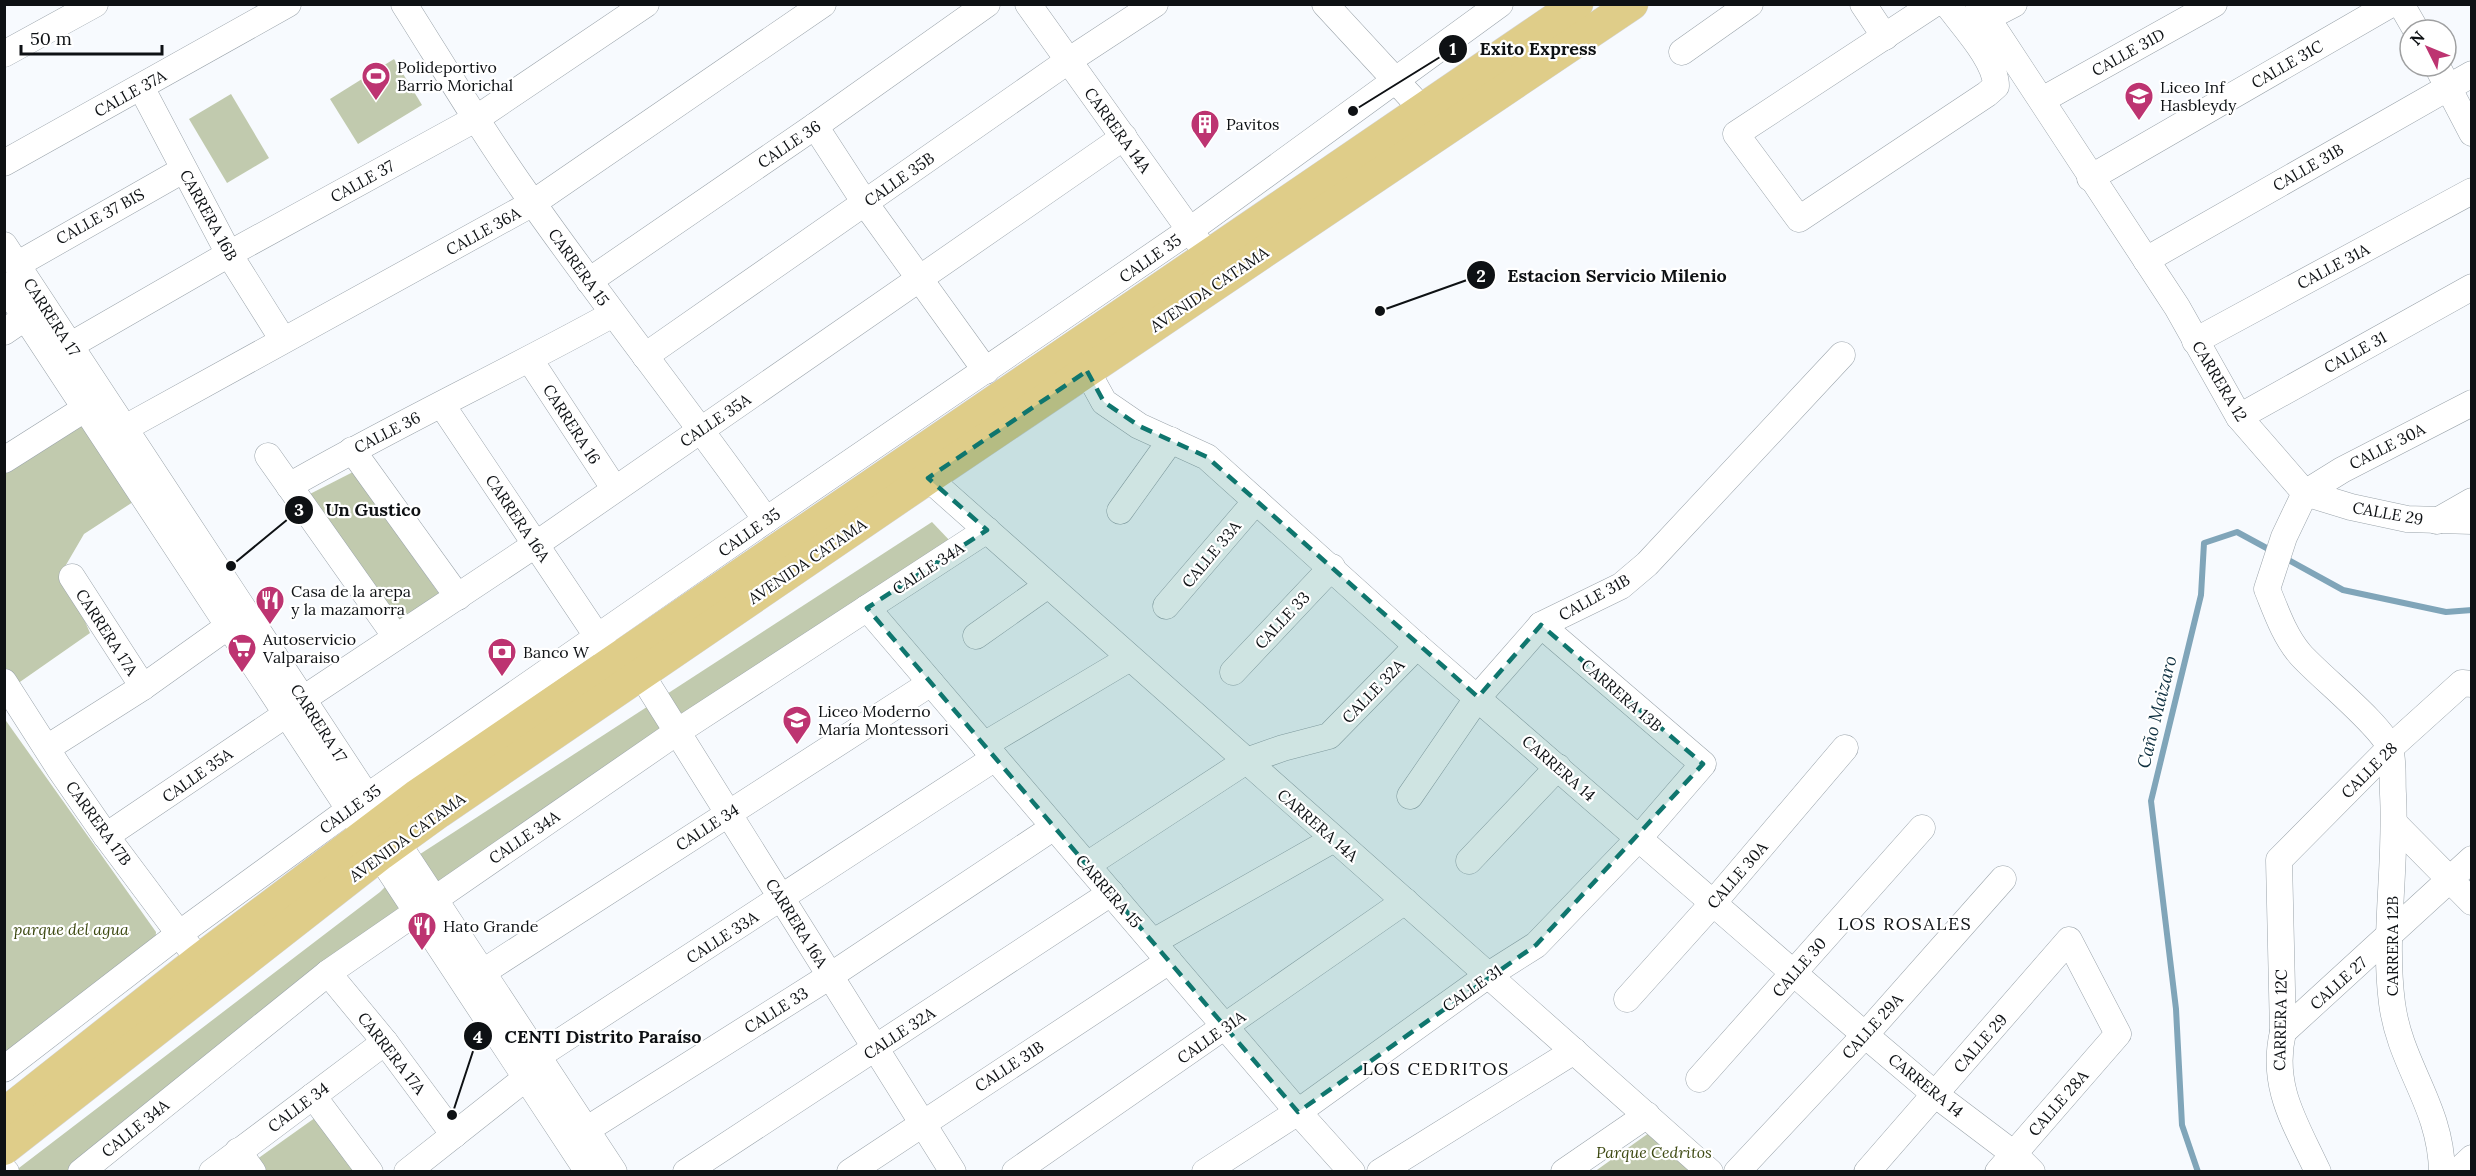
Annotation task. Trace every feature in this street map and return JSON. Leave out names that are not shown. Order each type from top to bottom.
[{"type":"main road","name":"AVENIDA CATAMA","points":[[4,1114],[199,960],[375,826],[617,658],[1577,4]]},
{"type":"main road","name":"AVENIDA CATAMA","points":[[617,658],[928,478],[1632,4]]},
{"type":"main road","name":"AVENIDA CATAMA","points":[[4,1149],[375,826]]},
{"type":"street","points":[[4,54],[95,4]]},
{"type":"street","name":"CALLE 37A","points":[[4,163],[288,4]]},
{"type":"street","name":"CARRERA 15","points":[[404,4],[533,203],[613,314],[702,429],[766,520]]},
{"type":"street","name":"CALLE 37","points":[[70,345],[229,254],[477,118],[646,4]]},
{"type":"street","name":"CALLE 36A","points":[[125,428],[533,203],[822,4]]},
{"type":"street","name":"CALLE 36","points":[[589,281],[815,126],[987,4]]},
{"type":"street","name":"CARRERA 14A","points":[[1028,4],[1209,255]]},
{"type":"street","name":"CALLE 35B","points":[[645,356],[1068,61],[1155,4]]},
{"type":"street","points":[[1325,4],[1422,109]]},
{"type":"street","name":"CALLE 35","points":[[4,1069],[179,934],[375,826],[617,658],[766,520],[1190,230],[1500,4]]},
{"type":"street","points":[[1682,52],[1750,4]]},
{"type":"street","points":[[1863,4],[1885,37]]},
{"type":"street","points":[[1934,4],[1736,134],[1799,219],[1996,86],[1996,76],[1986,57],[1947,4]]},
{"type":"street","points":[[1983,11],[2014,4]]},
{"type":"street","name":"CALLE 31D","points":[[2042,100],[2214,4]]},
{"type":"street","name":"CALLE 31C","points":[[2090,178],[2391,4]]},
{"type":"street","points":[[2401,4],[2409,18]]},
{"type":"street","name":"CARRERA 12","points":[[1983,11],[2090,178],[2146,260],[2239,417],[2300,504]]},
{"type":"street","name":"CALLE 31B","points":[[2146,260],[2440,78]]},
{"type":"street","points":[[2444,78],[2472,133]]},
{"type":"street","name":"CARRERA 16B","points":[[141,87],[229,254],[283,340]]},
{"type":"street","points":[[815,126],[865,203],[986,371]]},
{"type":"street","name":"CALLE 35A","points":[[106,836],[920,281],[1124,137]]},
{"type":"street","name":"CALLE 37 BIS","points":[[9,265],[183,170]]},
{"type":"street","name":"CALLE 31A","points":[[2195,341],[2472,191]]},
{"type":"street","name":"CARRERA 17","points":[[9,265],[26,317],[230,626],[295,706]]},
{"type":"street","name":"CARRERA 17","points":[[9,265],[70,345],[125,428],[295,706],[532,1067],[584,1156],[614,1172]]},
{"type":"street","name":"CALLE 31","points":[[2239,417],[2472,287]]},
{"type":"street","name":"CALLE 36","points":[[289,486],[352,450],[530,360],[613,314]]},
{"type":"street","points":[[4,332],[26,317]]},
{"type":"street","name":"CALLE 31B","points":[[1410,796],[1478,697],[1541,625],[1621,586],[1647,564],[1842,355]]},
{"type":"street","name":"CARRERA 16","points":[[530,360],[615,488]]},
{"type":"street","name":"CARRERA 14","points":[[1087,371],[1104,402],[1139,426],[1206,456],[1332,567],[1417,646],[1936,1095],[2014,1166]]},
{"type":"street","name":"CALLE 30A","points":[[2300,504],[2342,470],[2472,403]]},
{"type":"street","name":"CARRERA 16A","points":[[442,405],[535,545],[617,658],[677,732],[953,1172]]},
{"type":"street","points":[[4,460],[86,408]]},
{"type":"street","points":[[1120,511],[1172,440]]},
{"type":"street","points":[[352,450],[458,597]]},
{"type":"street","points":[[268,456],[396,637]]},
{"type":"street","name":"CARRERA 14A","points":[[928,478],[1710,1172]]},
{"type":"street","name":"CALLE 33A","points":[[1166,606],[1256,501]]},
{"type":"street","points":[[2437,521],[2472,501]]},
{"type":"street","points":[[2300,504],[2274,564],[2267,589],[2293,645],[2373,725],[2390,748]]},
{"type":"street","name":"CALLE 29","points":[[2300,504],[2437,521],[2472,521]]},
{"type":"street","name":"CALLE 34A","points":[[81,1172],[328,973],[677,732],[987,530]]},
{"type":"street","name":"CALLE 33","points":[[1233,672],[1332,567]]},
{"type":"street","name":"CARRERA 17A","points":[[72,578],[143,687]]},
{"type":"street","points":[[976,636],[1048,585]]},
{"type":"street","name":"CARRERA 15","points":[[867,608],[1298,1112],[1352,1172]]},
{"type":"street","name":"CARRERA 13B","points":[[1541,625],[1703,764]]},
{"type":"street","points":[[47,748],[143,687],[230,626]]},
{"type":"street","name":"CALLE 32A","points":[[1246,761],[1283,747],[1329,736],[1417,646]]},
{"type":"street","name":"CALLE 33A","points":[[407,1172],[454,1135],[532,1067],[1130,658]]},
{"type":"street","name":"CARRERA 17B","points":[[4,682],[106,836],[199,960]]},
{"type":"street","name":"CALLE 34","points":[[483,972],[931,683]]},
{"type":"street","name":"CALLE 28","points":[[2280,860],[2390,748],[2467,683]]},
{"type":"street","name":"CALLE 30A","points":[[1627,999],[1714,902],[1845,748]]},
{"type":"street","name":"CARRERA 12B","points":[[2390,748],[2394,824],[2390,982],[2396,1024],[2410,1065],[2435,1120],[2442,1172]]},
{"type":"street","points":[[1087,866],[1246,761]]},
{"type":"street","name":"CALLE 31","points":[[1205,1172],[1298,1112],[1487,976],[1536,945],[1639,837],[1703,764]]},
{"type":"street","points":[[1469,861],[1558,767]]},
{"type":"street","points":[[2394,824],[2472,902]]},
{"type":"street","name":"CALLE 33","points":[[584,1156],[830,976],[1054,827]]},
{"type":"street","name":"CALLE 30","points":[[1699,1080],[1922,828]]},
{"type":"street","points":[[1152,942],[1334,839]]},
{"type":"street","name":"CALLE 27","points":[[2283,1032],[2472,859]]},
{"type":"street","name":"CARRERA 12C","points":[[2280,860],[2283,1032],[2278,1062],[2282,1091],[2319,1172]]},
{"type":"street","name":"CALLE 29A","points":[[1737,1172],[1865,1035],[2003,879]]},
{"type":"street","name":"CALLE 32A","points":[[686,1172],[1111,893]]},
{"type":"street","name":"CALLE 31A","points":[[1015,1172],[1405,901]]},
{"type":"street","name":"CARRERA 17","points":[[426,904],[483,972],[532,1067]]},
{"type":"street","name":"CALLE 29","points":[[1866,1172],[1936,1095],[2069,940],[2118,1034]]},
{"type":"street","name":"CALLE 31B","points":[[850,1172],[1169,961]]},
{"type":"street","name":"CARRERA 17A","points":[[328,973],[385,1042],[454,1135]]},
{"type":"street","name":"CALLE 28A","points":[[2014,1166],[2118,1034]]},
{"type":"street","name":"CALLE 34","points":[[212,1172],[246,1161],[313,1096],[385,1042]]},
{"type":"street","points":[[1380,1172],[1574,1051]]},
{"type":"street","points":[[313,1096],[370,1172]]},
{"type":"street","points":[[1564,1172],[1647,1115]]},
{"type":"street","points":[[2457,1172],[2472,1158]]},
{"type":"highlighted area","points":[[1087,371],[1104,402],[1139,426],[1207,457],[1478,697],[1541,625],[1703,764],[1536,945],[1298,1112],[867,608],[987,530],[928,478]]},
{"type":"green space","name":"Polideportivo Barrio Morichal","points":[[394,59],[422,105],[358,144],[330,99]]},
{"type":"green space","points":[[231,94],[269,158],[227,183],[189,119]]},
{"type":"green space","points":[[85,415],[136,500],[84,534],[63,570],[90,633],[17,684],[5,667],[4,467]]},
{"type":"green space","points":[[353,472],[440,595],[396,622],[304,497]]},
{"type":"green space","points":[[932,522],[952,543],[434,886],[414,858]]},
{"type":"green space","name":"parque del agua","points":[[4,718],[156,932],[155,949],[4,1067]]},
{"type":"green space","points":[[388,884],[400,907],[69,1171],[15,1171],[380,892]]},
{"type":"green space","points":[[319,1115],[361,1171],[261,1171],[253,1162]]},
{"type":"green space","name":"Parque Cedritos","points":[[1656,1128],[1706,1172],[1594,1172]]},
{"type":"waterway","name":"Caño Maizaro","points":[[2198,1172],[2182,1125],[2176,1009],[2151,801],[2201,595],[2204,543],[2237,532],[2272,551]]},
{"type":"waterway","name":"Caño Maizaro","points":[[2283,557],[2343,590],[2446,612],[2472,610]]},
{"type":"place","name":"Polideportivo Barrio Morichal","points":[[376,102]]},
{"type":"place","name":"Exito Express","points":[[1353,111]]},
{"type":"place","name":"Liceo Inf Hasbleydy","points":[[2139,122]]},
{"type":"place","name":"Pavitos","points":[[1205,150]]},
{"type":"place","name":"Estacion Servicio Milenio","points":[[1380,311]]},
{"type":"place","name":"Un Gustico","points":[[231,566]]},
{"type":"place","name":"Casa de la arepa y la mazamorra","points":[[270,626]]},
{"type":"place","name":"Autoservicio Valparaiso","points":[[242,674]]},
{"type":"place","name":"Banco W","points":[[502,678]]},
{"type":"place","name":"Liceo Moderno María Montessori","points":[[797,746]]},
{"type":"place","name":"Hato Grande","points":[[422,952]]},
{"type":"place","name":"CENTI Distrito Paraíso","points":[[452,1115]]},
{"type":"district","name":"LOS ROSALES","points":[[1905,924]]},
{"type":"district","name":"LOS CEDRITOS","points":[[1436,1069]]}]
